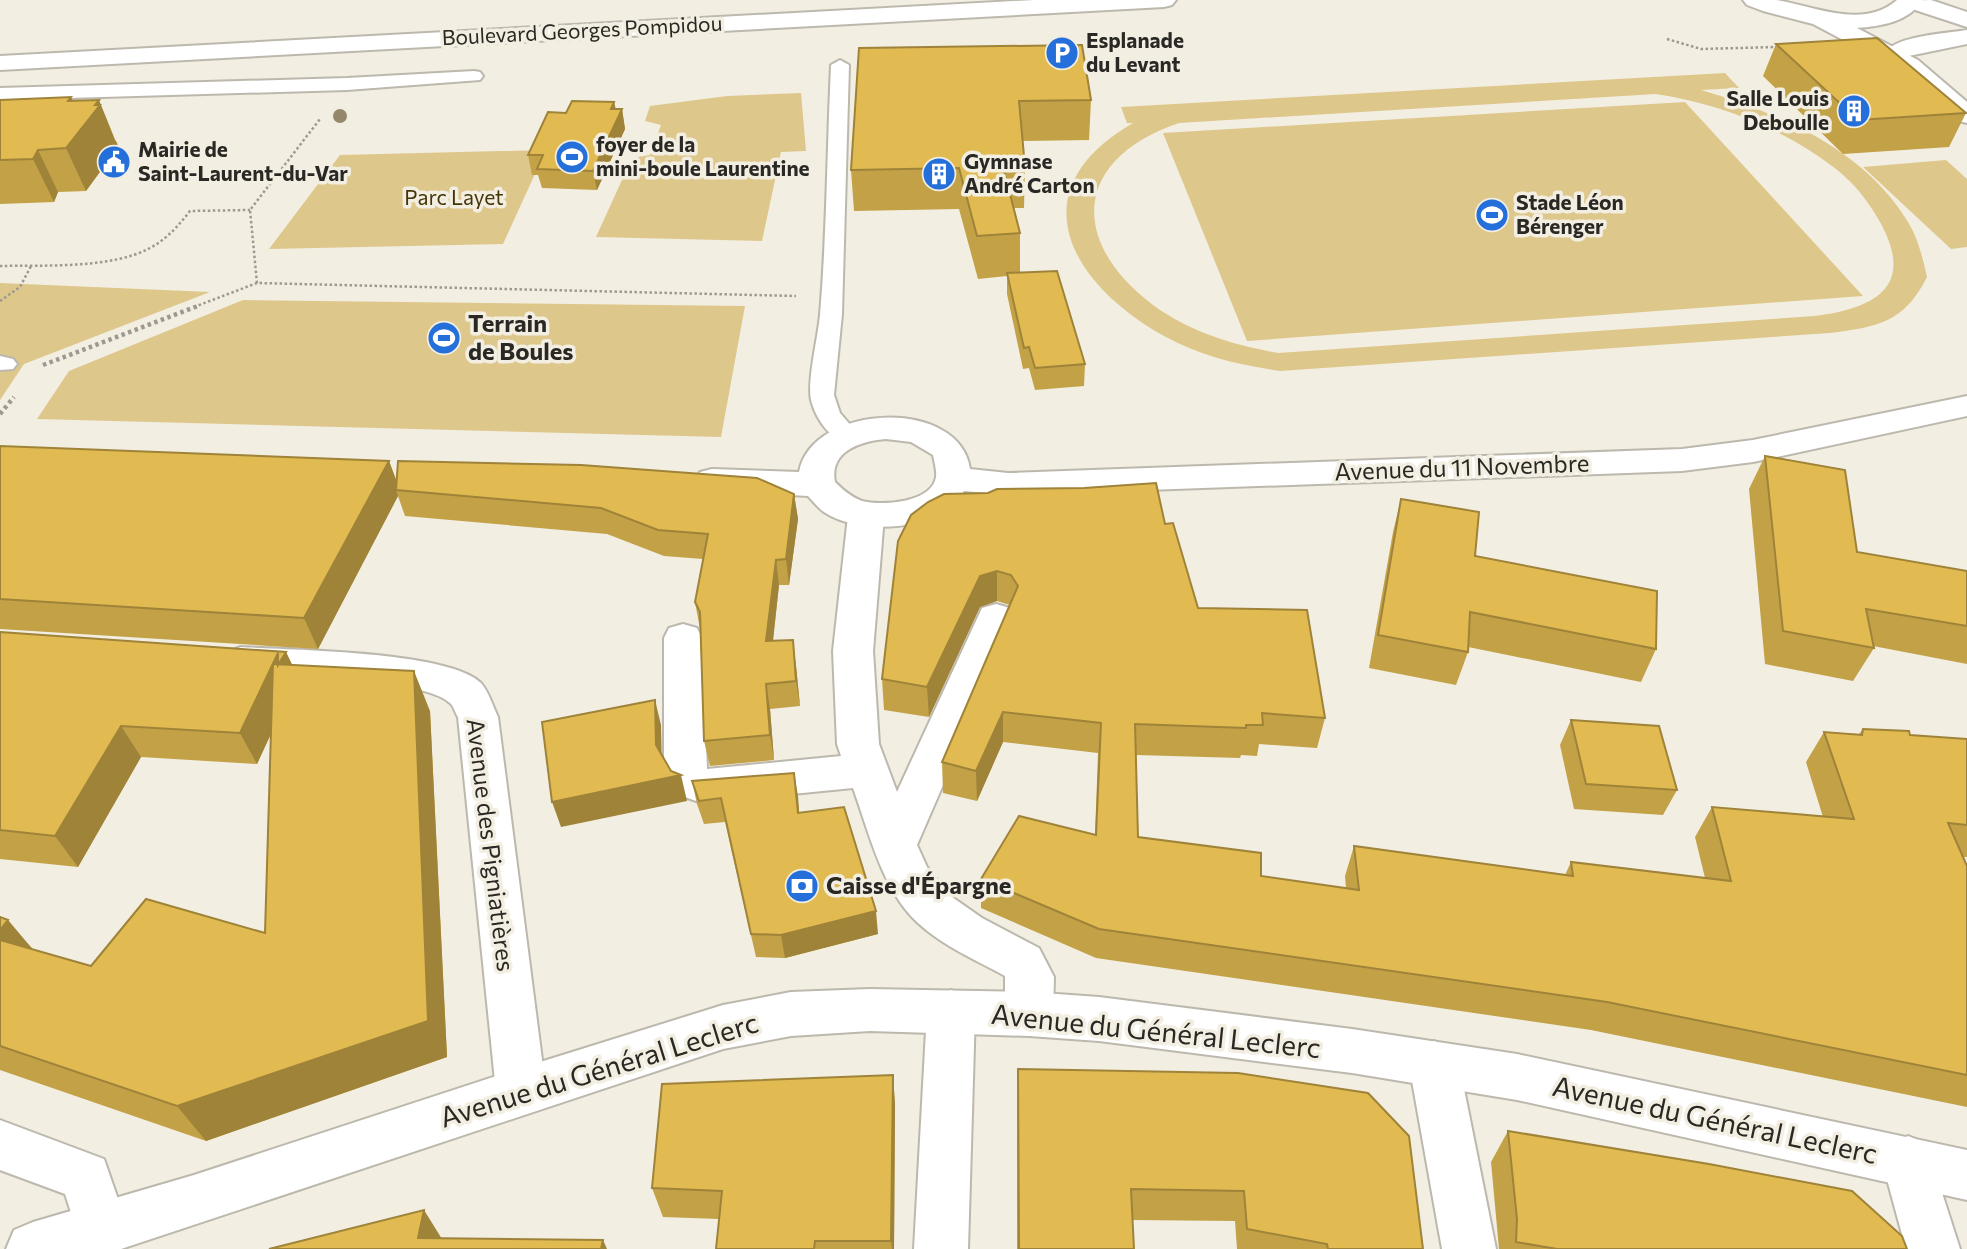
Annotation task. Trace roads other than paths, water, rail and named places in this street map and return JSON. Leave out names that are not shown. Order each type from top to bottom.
[{"type":"street","name":"Boulevard Georges Pompidou","points":[[0,62],[1164,0]]},
{"type":"street","points":[[1755,0],[1796,14],[1845,20],[1886,16],[1902,10],[1911,1],[1967,20]]},
{"type":"street","points":[[1886,16],[1904,58]]},
{"type":"street","points":[[1820,18],[1904,58],[1967,115]]},
{"type":"street","points":[[1904,58],[1922,44],[1967,37]]},
{"type":"street","name":"Avenue du 11 Novembre","points":[[953,480],[1009,484],[1682,460],[1753,451],[1967,406]]},
{"type":"street","points":[[886,428],[923,434],[939,442],[949,453],[954,466],[953,480],[938,499],[912,513],[889,517],[866,516],[836,505],[818,486],[816,474],[819,462],[827,451],[848,436],[886,428]]},
{"type":"street","points":[[684,479],[791,482],[818,486]]},
{"type":"street","points":[[866,516],[853,651],[858,744],[910,879],[933,909],[966,932],[1022,962],[1030,977],[1029,1014]]},
{"type":"street","points":[[895,845],[996,618]]},
{"type":"street","points":[[682,638],[685,769],[694,783],[702,786],[867,769]]},
{"type":"street","name":"Avenue des Pigniatières","points":[[204,659],[394,672],[439,679],[466,693],[478,718],[521,1091]]},
{"type":"street","name":"Avenue du Général Leclerc","points":[[33,1249],[102,1231],[521,1091],[723,1027],[791,1014],[870,1010],[1029,1014],[1099,1019],[1434,1064],[1517,1077],[1967,1175]]},
{"type":"street","points":[[941,1249],[951,1012]]},
{"type":"street","points":[[1434,1064],[1469,1249]]},
{"type":"street","points":[[0,1145],[86,1177],[102,1231]]},
{"type":"street","points":[[1908,1161],[1933,1249]]},
{"type":"lane","points":[[840,65],[832,306],[822,396],[824,408],[831,419],[848,436]]},
{"type":"lane","points":[[0,94],[347,84],[474,76]]},
{"type":"place","name":"Esplanade du Levant","points":[[1062,53]]},
{"type":"place","name":"Salle Louis Deboulle","points":[[1854,111]]},
{"type":"place","name":"foyer de la mini-boule Laurentine","points":[[572,157]]},
{"type":"place","name":"Mairie de Saint-Laurent-du-Var","points":[[114,162]]},
{"type":"place","name":"Gymnase André Carton","points":[[939,174]]},
{"type":"place","name":"Stade Léon Bérenger","points":[[1492,215]]},
{"type":"place","name":"Terrain de Boules","points":[[444,338]]},
{"type":"place","name":"Caisse d'Épargne","points":[[802,886]]},
{"type":"park label","name":"Parc Layet","points":[[454,198]]}]
